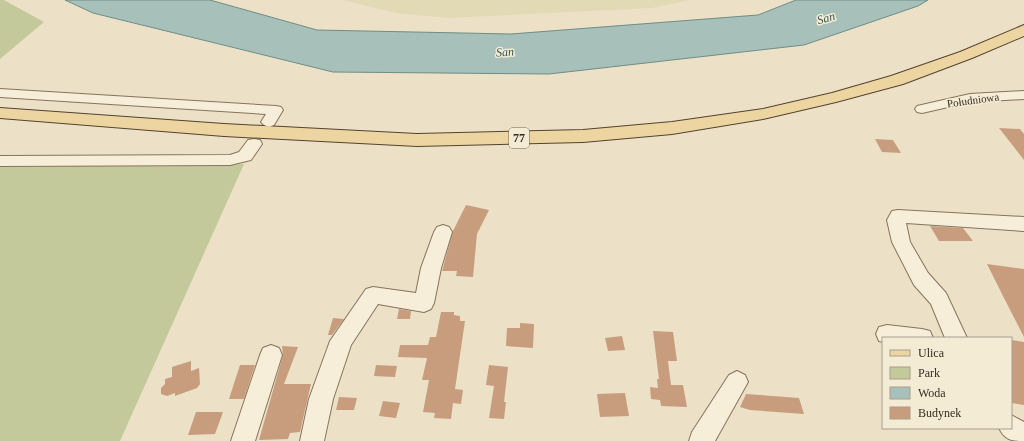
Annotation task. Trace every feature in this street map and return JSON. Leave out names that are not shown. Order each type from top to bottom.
[{"type":"main road","name":"77","points":[[0,113],[224,130],[417,140],[583,136],[695,124],[764,114],[836,98],[897,80],[966,55],[1024,30]]},
{"type":"street","points":[[0,94],[276,110],[269,122]]},
{"type":"street","name":"Południowa","points":[[922,109],[970,98],[1024,95]]},
{"type":"street","points":[[0,162],[230,160],[245,156],[254,144]]},
{"type":"street","points":[[956,337],[939,299],[920,279],[901,242],[896,220],[898,216],[1024,224]]},
{"type":"street","points":[[312,441],[321,399],[341,341],[373,295],[424,303],[432,268],[443,232]]},
{"type":"street","points":[[887,334],[913,337]]},
{"type":"street","points":[[243,441],[271,355]]},
{"type":"street","points":[[701,441],[737,382]]},
{"type":"street","points":[[1012,428],[1024,436]]},
{"type":"shaded area","points":[[343,0],[690,0],[652,8],[448,18],[396,13]]},
{"type":"green space","points":[[0,0],[4,0],[44,22],[0,59]]},
{"type":"green space","points":[[244,164],[120,441],[0,441],[0,167]]},
{"type":"water","name":"San","points":[[65,0],[210,0],[317,30],[511,34],[758,15],[796,0],[928,0],[918,6],[804,45],[549,74],[333,72],[93,13]]},
{"type":"building","points":[[999,128],[1020,129],[1024,134],[1024,160]]},
{"type":"building","points":[[875,139],[893,140],[901,153],[882,152]]},
{"type":"building","points":[[466,205],[489,210],[477,234],[473,277],[456,276],[457,271],[442,271],[453,231]]},
{"type":"building","points":[[930,226],[963,228],[973,241],[939,241]]},
{"type":"building","points":[[987,264],[1024,269],[1024,337],[1006,302]]},
{"type":"building","points":[[399,309],[411,311],[410,319],[397,319]]},
{"type":"building","points":[[441,312],[454,312],[454,315],[460,316],[460,321],[465,321],[455,389],[463,390],[461,404],[453,403],[451,419],[434,418],[435,413],[423,412],[429,380],[422,380],[427,358],[398,357],[400,345],[428,345],[430,337],[436,337]]},
{"type":"building","points":[[333,318],[344,319],[332,335],[328,335]]},
{"type":"building","points":[[520,323],[534,324],[533,348],[506,346],[507,328],[520,328]]},
{"type":"building","points":[[653,331],[673,332],[677,361],[668,361],[671,385],[683,385],[687,407],[661,406],[660,400],[651,399],[650,387],[658,388],[657,379],[659,379]]},
{"type":"building","points":[[622,336],[625,350],[608,351],[605,338]]},
{"type":"building","points":[[1012,340],[1024,342],[1024,405],[1012,403]]},
{"type":"building","points":[[282,346],[298,347],[284,384],[311,384],[300,432],[290,433],[288,439],[259,440],[283,355]]},
{"type":"building","points":[[191,361],[191,371],[199,368],[200,384],[197,388],[175,396],[175,393],[167,396],[161,394],[161,388],[165,384],[165,379],[172,377],[172,367]]},
{"type":"building","points":[[240,365],[255,365],[244,399],[229,399]]},
{"type":"building","points":[[376,365],[397,366],[395,377],[374,376]]},
{"type":"building","points":[[489,365],[508,367],[504,402],[506,402],[504,419],[489,418],[494,386],[486,385]]},
{"type":"building","points":[[625,393],[629,416],[600,417],[597,394]]},
{"type":"building","points":[[746,394],[799,398],[804,414],[750,410],[740,407]]},
{"type":"building","points":[[339,397],[357,398],[354,410],[336,410]]},
{"type":"building","points":[[383,401],[400,403],[396,418],[379,416]]},
{"type":"building","points":[[196,412],[223,412],[215,434],[188,435]]}]
